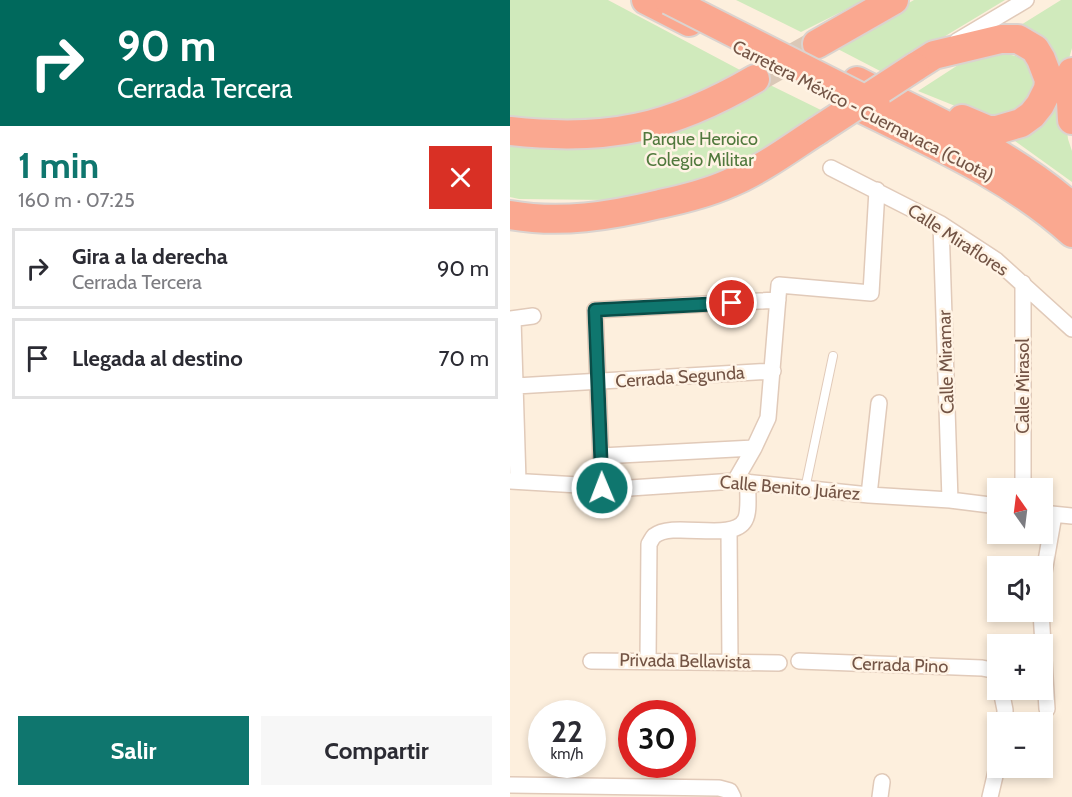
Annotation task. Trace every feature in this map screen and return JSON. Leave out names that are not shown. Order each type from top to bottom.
[{"type":"highway","name":"Carretera México - Cuernavaca (Cuota)","points":[[646,0],[741,50],[960,157],[1004,182],[1050,213],[1072,233]]},
{"type":"highway","points":[[669,0],[964,152],[1037,197],[1072,228]]},
{"type":"highway","points":[[690,0],[978,145],[1072,209]]},
{"type":"highway","name":"Carretera México - Cuernavaca (Cuota)","points":[[697,0],[973,138],[1013,162],[1057,193],[1072,209]]},
{"type":"highway","points":[[817,44],[894,0]]},
{"type":"highway","points":[[510,215],[528,218],[571,219],[607,216],[696,196],[732,183],[764,166],[925,61],[1001,39],[1017,39],[1035,49],[1049,80],[1048,89],[1040,105],[1027,119],[1011,127],[997,130],[988,130],[918,102],[900,103]]},
{"type":"highway","points":[[1072,72],[1070,84],[1072,120]]},
{"type":"highway","points":[[510,131],[543,135],[578,135],[608,133],[648,126],[703,107],[755,79]]},
{"type":"street","points":[[925,61],[1026,0]]},
{"type":"street","name":"Calle Miraflores","points":[[831,168],[941,224],[996,260],[1072,329]]},
{"type":"street","points":[[602,488],[595,310],[778,292],[871,293],[877,190]]},
{"type":"street","name":"Calle Miramar","points":[[941,224],[950,500]]},
{"type":"street","name":"Calle Mirasol","points":[[1023,284],[1023,478]]},
{"type":"street","points":[[648,660],[649,544],[655,535],[667,531],[729,530],[740,527],[746,519],[741,482],[768,418],[778,292]]},
{"type":"street","points":[[514,481],[516,386],[512,319],[533,316]]},
{"type":"street","name":"Cerrada Segunda","points":[[516,386],[773,371]]},
{"type":"street","points":[[869,495],[879,403]]},
{"type":"street","points":[[601,456],[754,448]]},
{"type":"street","name":"Calle Benito Juárez","points":[[514,481],[602,488],[741,482],[987,505]]},
{"type":"street","points":[[1053,514],[1072,516]]},
{"type":"street","points":[[729,530],[730,662]]},
{"type":"street","points":[[1042,622],[1047,709]]},
{"type":"street","name":"Privada Bellavista","points":[[591,660],[779,663]]},
{"type":"street","name":"Cerrada Pino","points":[[799,661],[987,669]]},
{"type":"street","points":[[990,797],[994,778]]},
{"type":"street","points":[[510,785],[665,792],[719,788],[730,791],[733,797]]},
{"type":"lane","points":[[806,489],[833,356]]},
{"type":"green space","points":[[510,0],[608,0],[740,70],[687,98],[629,119],[579,124],[510,119]]},
{"type":"green space","points":[[736,0],[865,0],[801,32]]},
{"type":"green space","points":[[914,0],[1005,0],[884,73],[832,46]]},
{"type":"green space","points":[[1061,0],[1072,0],[1072,48],[1068,62],[1065,111],[1068,139],[1072,151],[1072,182],[1015,141],[1030,134],[1041,124],[1050,113],[1057,98],[1008,33]]},
{"type":"green space","points":[[984,53],[1020,57],[1033,66],[1037,74],[1038,87],[1029,111],[990,120],[918,91],[972,56]]},
{"type":"green space","name":"Parque Heroico Colegio Militar","points":[[766,83],[825,112],[762,152],[718,174],[670,190],[609,200],[510,197],[510,143]]},
{"type":"tunnel","points":[[755,79],[817,44]]},
{"type":"route","points":[[602,488],[595,310],[732,303]]}]
